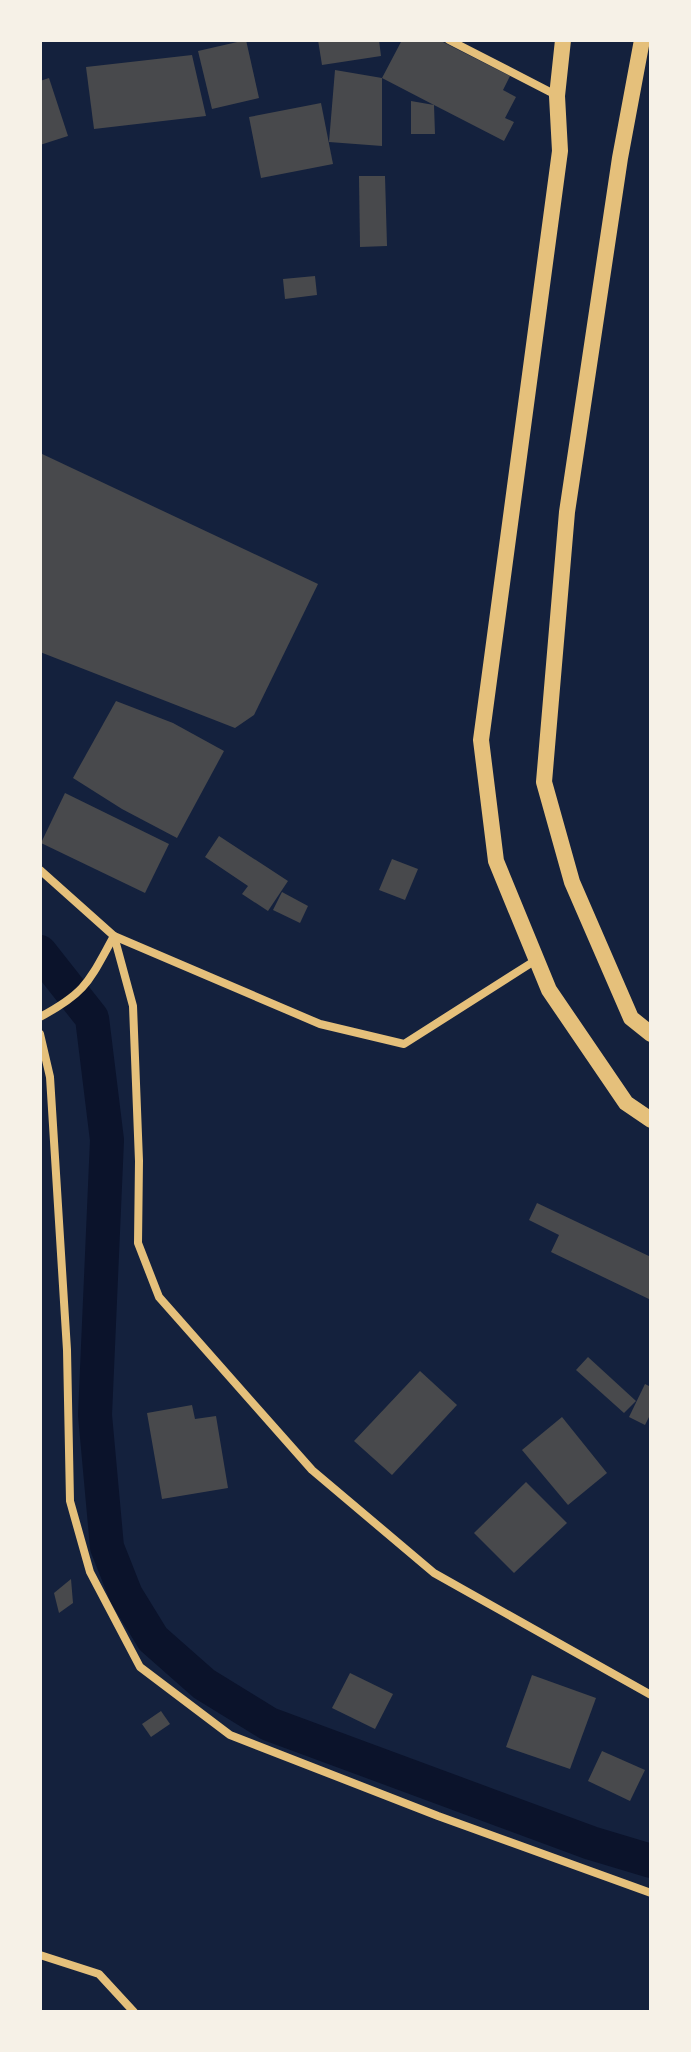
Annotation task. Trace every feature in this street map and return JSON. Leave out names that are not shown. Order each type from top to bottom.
[{"type":"main road","points":[[563,40],[557,96],[560,151],[481,740],[496,861],[549,990],[626,1103],[651,1120]]},
{"type":"main road","points":[[642,40],[620,158],[567,512],[544,782],[572,882],[631,1018],[651,1034]]},
{"type":"street","points":[[449,40],[557,96]]},
{"type":"street","points":[[40,870],[114,936],[320,1024],[404,1044],[536,960]]},
{"type":"street","points":[[40,1017],[67,1002],[86,986],[114,936]]},
{"type":"street","points":[[114,936],[133,1006],[139,1161],[138,1243],[159,1297],[312,1470],[434,1573],[651,1695]]},
{"type":"street","points":[[40,1034],[50,1077],[52,1107],[67,1350],[70,1501],[90,1572],[140,1667],[230,1735],[438,1816],[651,1893]]},
{"type":"street","points":[[40,1955],[99,1974],[134,2012]]},
{"type":"building","points":[[246,40],[259,98],[212,109],[198,51]]},
{"type":"building","points":[[318,40],[379,40],[381,56],[322,65]]},
{"type":"building","points":[[402,40],[439,40],[510,76],[503,90],[516,97],[505,118],[514,122],[504,141],[382,78]]},
{"type":"building","points":[[192,55],[206,116],[94,129],[86,67]]},
{"type":"building","points":[[335,70],[382,78],[382,146],[329,142]]},
{"type":"building","points":[[49,78],[68,136],[40,145],[40,81]]},
{"type":"building","points":[[411,101],[434,105],[435,134],[411,134]]},
{"type":"building","points":[[321,103],[333,164],[261,178],[249,117]]},
{"type":"building","points":[[359,176],[385,176],[387,246],[360,247]]},
{"type":"building","points":[[315,276],[317,295],[285,299],[283,279]]},
{"type":"building","points":[[40,453],[318,584],[254,715],[235,728],[40,652]]},
{"type":"building","points":[[116,701],[173,723],[224,751],[177,838],[73,778]]},
{"type":"building","points":[[65,793],[169,844],[145,893],[41,843]]},
{"type":"building","points":[[219,836],[288,881],[268,911],[242,894],[248,886],[205,857]]},
{"type":"building","points":[[392,859],[418,869],[405,900],[379,890]]},
{"type":"building","points":[[282,892],[308,906],[300,923],[273,910]]},
{"type":"building","points":[[537,1203],[651,1257],[651,1300],[551,1252],[559,1235],[529,1220]]},
{"type":"building","points":[[588,1357],[636,1401],[624,1413],[576,1370]]},
{"type":"building","points":[[420,1371],[457,1405],[392,1475],[354,1441]]},
{"type":"building","points":[[645,1384],[651,1387],[651,1413],[645,1425],[629,1417]]},
{"type":"building","points":[[192,1405],[195,1419],[216,1416],[228,1488],[162,1499],[147,1413]]},
{"type":"building","points":[[562,1417],[607,1473],[568,1505],[522,1450]]},
{"type":"building","points":[[526,1482],[567,1523],[514,1573],[474,1533]]},
{"type":"building","points":[[71,1579],[73,1603],[59,1613],[54,1593]]},
{"type":"building","points":[[350,1673],[393,1694],[375,1729],[332,1708]]},
{"type":"building","points":[[532,1675],[596,1698],[570,1769],[506,1747]]},
{"type":"building","points":[[161,1711],[170,1724],[151,1737],[142,1724]]},
{"type":"building","points":[[602,1751],[645,1770],[630,1801],[588,1781]]},
{"type":"waterway","points":[[40,952],[92,1018],[107,1140],[95,1415],[107,1547],[126,1595],[153,1639],[204,1684],[269,1724],[591,1843],[651,1861]]}]
